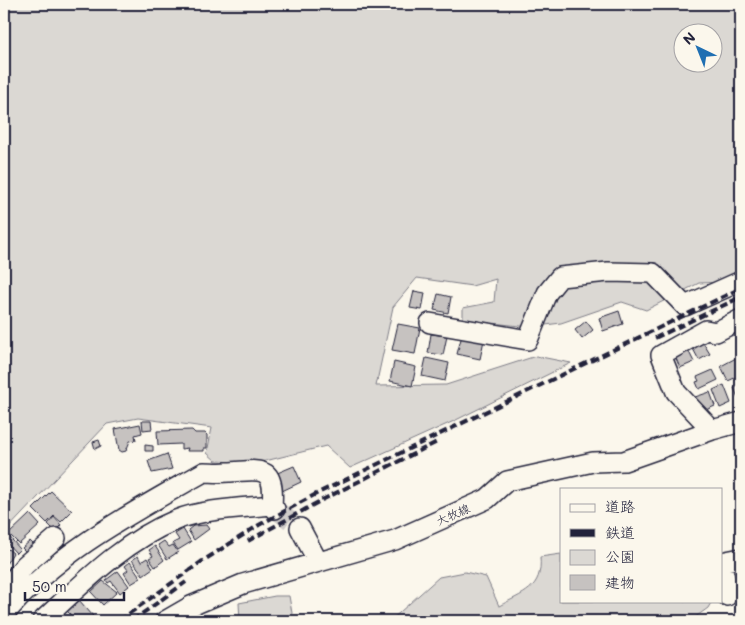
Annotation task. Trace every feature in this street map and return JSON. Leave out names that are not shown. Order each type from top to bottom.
[{"type":"street","points":[[430,323],[528,340],[547,293],[560,276],[608,272],[653,274],[685,306],[741,281]]},
{"type":"street","points":[[712,430],[676,392],[661,355],[706,330],[716,332],[741,320]]},
{"type":"street","name":"大牧線","points":[[165,621],[220,592],[403,536],[487,499],[507,481],[593,462],[624,461],[712,430],[741,422]]},
{"type":"street","points":[[4,615],[18,598],[76,547],[204,472],[255,469],[264,472],[268,477],[273,507],[192,516],[176,520],[115,556],[42,621]]},
{"type":"street","points":[[300,528],[318,562]]},
{"type":"street","points":[[4,590],[25,565],[56,538]]},
{"type":"street","points":[[722,563],[741,558]]},
{"type":"street","points":[[722,566],[728,587],[727,596]]},
{"type":"green space","points":[[4,4],[741,4],[741,272],[724,282],[699,283],[646,310],[622,302],[561,323],[530,327],[463,320],[463,308],[494,302],[496,279],[472,286],[417,278],[393,307],[376,386],[446,385],[536,356],[571,363],[454,421],[350,468],[326,446],[257,463],[216,461],[207,453],[212,428],[138,418],[107,424],[4,533]]},
{"type":"green space","points":[[560,554],[560,602],[711,602],[708,608],[690,621],[390,621],[439,577],[465,572],[486,577],[499,606],[530,589],[538,576],[540,557]]},
{"type":"green space","points":[[275,596],[289,596],[292,613],[290,621],[240,621],[239,603]]},
{"type":"building","points":[[414,291],[425,293],[422,310],[410,308]]},
{"type":"building","points":[[438,294],[451,297],[448,313],[434,310]]},
{"type":"building","points":[[619,311],[623,324],[603,331],[599,318]]},
{"type":"building","points":[[586,321],[593,330],[582,339],[575,330]]},
{"type":"building","points":[[398,324],[420,328],[415,354],[392,350]]},
{"type":"building","points":[[431,334],[447,336],[443,355],[428,353]]},
{"type":"building","points":[[462,335],[484,340],[480,359],[457,354]]},
{"type":"building","points":[[702,341],[710,354],[699,360],[692,347]]},
{"type":"building","points":[[688,350],[694,362],[680,368],[675,356]]},
{"type":"building","points":[[426,358],[449,363],[445,381],[422,376]]},
{"type":"building","points":[[736,358],[741,375],[728,381],[721,366]]},
{"type":"building","points":[[394,362],[416,367],[412,386],[390,381]]},
{"type":"building","points":[[713,370],[718,380],[699,389],[696,382],[699,381],[697,377]]},
{"type":"building","points":[[724,385],[731,403],[720,408],[713,390]]},
{"type":"building","points":[[741,385],[741,399],[739,400],[734,388]]},
{"type":"building","points":[[710,392],[715,406],[701,412],[695,397]]},
{"type":"building","points":[[142,421],[151,421],[152,429],[143,430]]},
{"type":"building","points":[[140,424],[142,433],[135,435],[136,440],[130,441],[126,451],[122,452],[119,450],[115,429]]},
{"type":"building","points":[[192,430],[195,433],[205,433],[207,435],[207,448],[204,448],[204,451],[187,451],[188,448],[181,449],[181,444],[158,445],[157,431]]},
{"type":"building","points":[[99,440],[101,446],[95,449],[93,442]]},
{"type":"building","points":[[145,445],[153,446],[153,451],[145,451]]},
{"type":"building","points":[[167,454],[172,469],[152,473],[148,461]]},
{"type":"building","points":[[294,466],[301,482],[282,491],[275,474]]},
{"type":"building","points":[[51,491],[72,511],[61,522],[54,516],[47,523],[33,509]]},
{"type":"building","points":[[30,514],[40,525],[19,544],[9,534]]},
{"type":"building","points":[[54,517],[61,525],[55,531],[48,524]]},
{"type":"building","points":[[206,525],[209,529],[194,540],[188,530],[193,526]]},
{"type":"building","points":[[183,529],[191,542],[178,550],[173,543],[179,540],[175,534]]},
{"type":"building","points":[[6,533],[20,549],[16,553],[4,540]]},
{"type":"building","points":[[30,541],[37,548],[30,556],[22,548]]},
{"type":"building","points":[[164,541],[169,547],[173,545],[178,552],[167,559],[158,545]]},
{"type":"building","points":[[4,546],[13,553],[4,567]]},
{"type":"building","points":[[155,546],[164,560],[155,567],[149,558],[153,556],[149,550]]},
{"type":"building","points":[[138,556],[141,562],[147,558],[153,568],[143,575],[132,560]]},
{"type":"building","points":[[130,562],[141,578],[131,584],[124,573],[128,570],[125,566]]},
{"type":"building","points":[[118,571],[129,586],[120,593],[111,581],[108,583],[106,580]]},
{"type":"building","points":[[103,581],[117,592],[103,605],[91,592]]},
{"type":"building","points":[[79,600],[93,616],[87,621],[77,621],[67,611]]},
{"type":"tunnel","points":[[275,509],[300,528]]},
{"type":"railway","points":[[119,621],[201,562],[259,525],[318,493],[741,288]]},
{"type":"railway","points":[[655,338],[741,297]]},
{"type":"railway","points":[[248,541],[322,500],[437,442]]},
{"type":"railway","points":[[132,621],[186,582]]}]
